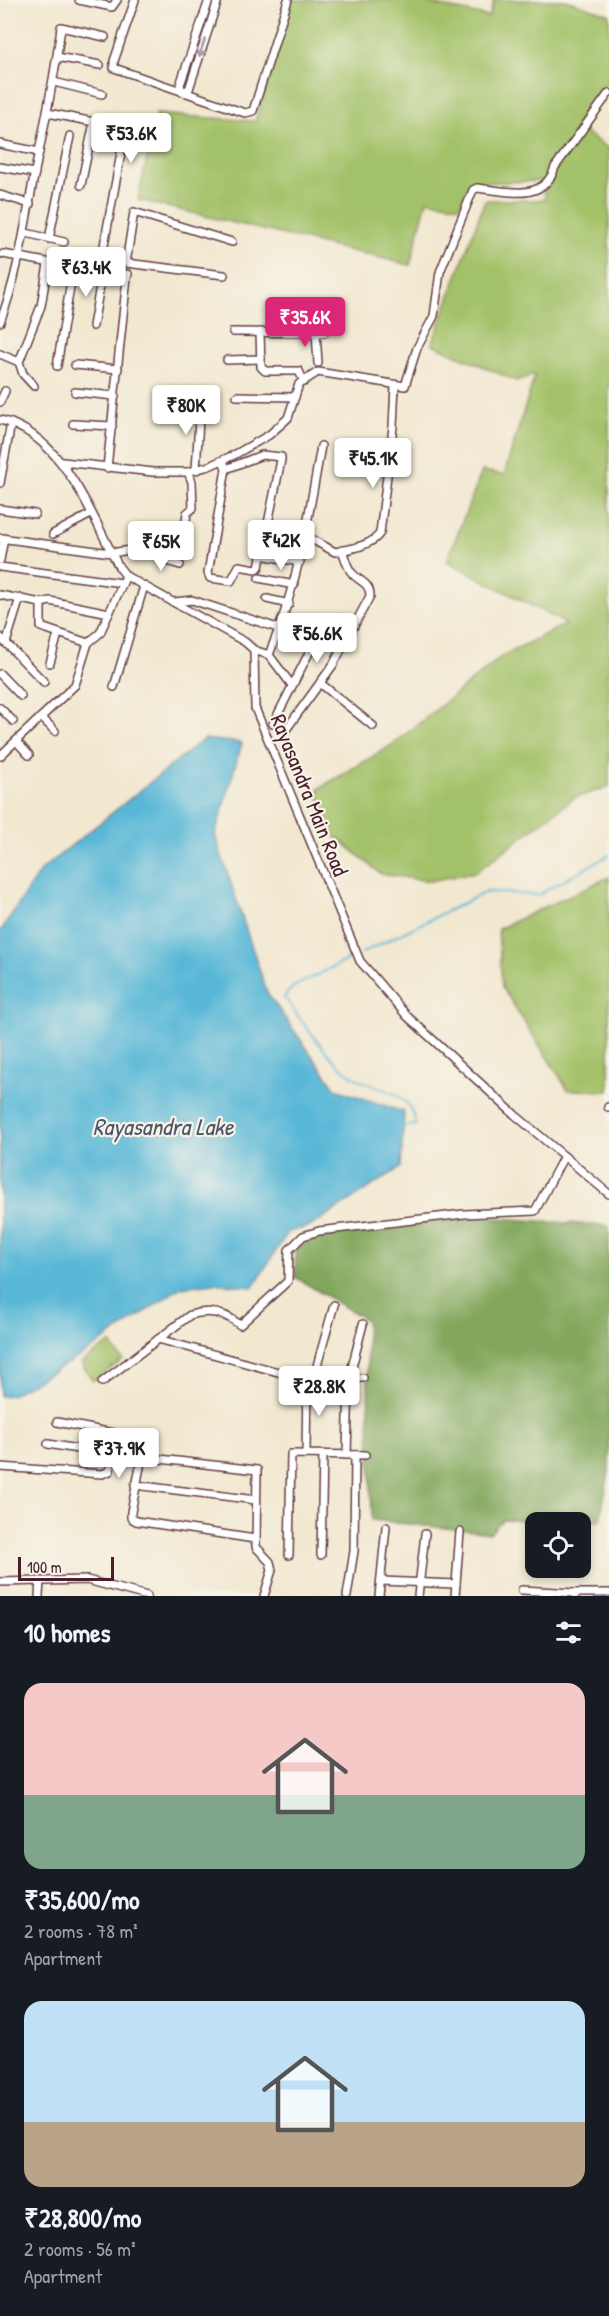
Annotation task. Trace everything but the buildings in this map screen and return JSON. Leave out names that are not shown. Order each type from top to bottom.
[{"type":"street","points":[[79,0],[112,7],[117,0]]},
{"type":"street","points":[[135,0],[114,61],[114,68],[250,113],[288,0]]},
{"type":"street","points":[[182,92],[180,85],[208,0]]},
{"type":"street","points":[[182,92],[189,88],[218,0]]},
{"type":"street","points":[[0,322],[11,294],[26,233],[35,173],[54,82],[61,27],[105,37]]},
{"type":"street","points":[[57,57],[100,65]]},
{"type":"street","points":[[54,82],[102,94]]},
{"type":"street","points":[[63,462],[107,468],[188,472],[223,460],[255,443],[288,418],[299,384],[318,372],[405,386],[417,348],[434,316],[440,272],[473,190],[477,188],[525,193],[546,185],[552,178],[555,167],[609,93]]},
{"type":"street","points":[[48,113],[94,122],[81,185]]},
{"type":"street","points":[[126,126],[103,251],[127,277]]},
{"type":"street","points":[[49,238],[70,136]]},
{"type":"street","points":[[0,144],[39,152]]},
{"type":"street","points":[[0,167],[35,173]]},
{"type":"street","points":[[0,195],[30,204]]},
{"type":"street","points":[[224,274],[126,263],[134,212],[232,242]]},
{"type":"street","points":[[26,233],[64,242]]},
{"type":"street","points":[[3,254],[73,269],[127,277]]},
{"type":"street","points":[[34,386],[22,374],[20,362],[39,312],[48,264]]},
{"type":"street","points":[[107,468],[130,264]]},
{"type":"street","points":[[57,366],[73,269]]},
{"type":"street","points":[[93,326],[102,274]]},
{"type":"street","points":[[233,332],[320,333],[318,363]]},
{"type":"street","points":[[260,332],[261,367],[266,371],[299,371],[304,382]]},
{"type":"street","points":[[0,354],[20,362]]},
{"type":"street","points":[[227,360],[261,360]]},
{"type":"street","points":[[75,365],[118,369]]},
{"type":"street","points":[[306,536],[335,552],[368,542],[380,533],[393,427],[394,385]]},
{"type":"street","points":[[0,402],[5,391]]},
{"type":"street","points":[[75,392],[115,396]]},
{"type":"street","points":[[237,396],[295,397]]},
{"type":"street","points":[[196,470],[200,403]]},
{"type":"street","points":[[0,420],[22,428],[63,462],[124,580],[100,633],[88,644],[75,685],[0,756]]},
{"type":"street","points":[[0,483],[11,423]]},
{"type":"street","points":[[73,424],[112,426]]},
{"type":"street","points":[[255,443],[262,455]]},
{"type":"street","points":[[269,655],[289,604],[300,562],[321,446]]},
{"type":"street","points":[[223,460],[226,468],[208,573],[210,578],[231,581],[239,566],[255,569],[259,567],[281,457],[262,455],[226,468]]},
{"type":"street","points":[[185,527],[187,513],[193,508],[192,482],[188,472]]},
{"type":"street","points":[[0,509],[35,514]]},
{"type":"street","points":[[53,534],[91,514]]},
{"type":"street","points":[[170,534],[170,544]]},
{"type":"street","points":[[0,560],[2,538],[111,553],[130,550],[147,554],[158,553],[170,544],[188,547]]},
{"type":"street","points":[[285,731],[320,683],[370,596],[370,591],[362,580],[352,573],[342,550]]},
{"type":"street","points":[[158,553],[164,564],[180,564]]},
{"type":"street","points":[[266,556],[300,562]]},
{"type":"street","points":[[0,567],[124,580],[144,586],[245,642],[254,650],[269,655],[291,684]]},
{"type":"street","points":[[259,578],[294,585]]},
{"type":"street","points":[[114,687],[144,586]]},
{"type":"street","points":[[0,595],[42,603],[50,601],[109,614]]},
{"type":"street","points":[[6,642],[20,598]]},
{"type":"street","points":[[267,599],[289,604]]},
{"type":"street","points":[[175,602],[192,600],[300,634],[312,644],[273,724]]},
{"type":"street","points":[[42,603],[42,627],[88,644]]},
{"type":"street","points":[[50,663],[58,634]]},
{"type":"street","points":[[0,636],[44,682]]},
{"type":"street","name":"Rayasandra Main Road","points":[[254,650],[255,708],[360,961],[407,1016],[609,1194]]},
{"type":"street","points":[[0,674],[21,696]]},
{"type":"street","points":[[320,683],[374,726]]},
{"type":"street","points":[[0,708],[13,721]]},
{"type":"street","points":[[42,717],[55,731]]},
{"type":"street","points":[[16,741],[29,755]]},
{"type":"street","points":[[0,743],[6,750]]},
{"type":"street","points":[[102,1382],[190,1315],[202,1312],[225,1315],[240,1325],[288,1281],[289,1250],[309,1233],[464,1214],[535,1211],[564,1156]]},
{"type":"street","points":[[306,1454],[310,1380],[334,1305]]},
{"type":"street","points":[[347,1596],[354,1551],[349,1379],[363,1324]]},
{"type":"street","points":[[159,1339],[310,1380],[363,1378]]},
{"type":"street","points":[[0,1467],[102,1474],[110,1471],[114,1439],[110,1431],[57,1422]]},
{"type":"street","points":[[48,1444],[113,1455]]},
{"type":"street","points":[[289,1555],[291,1454],[366,1455]]},
{"type":"street","points":[[321,1555],[323,1454]]},
{"type":"street","points":[[255,1539],[136,1521],[131,1518],[135,1485],[142,1457],[257,1470],[255,1539],[258,1552],[270,1562],[272,1570],[264,1596]]},
{"type":"street","points":[[135,1485],[256,1500]]},
{"type":"street","points":[[379,1596],[386,1527]]},
{"type":"street","points":[[455,1596],[460,1532]]},
{"type":"street","points":[[418,1596],[425,1534]]},
{"type":"street","points":[[0,1582],[87,1580],[147,1596]]},
{"type":"street","points":[[39,1581],[39,1596]]},
{"type":"street","points":[[381,1581],[456,1584]]},
{"type":"street","points":[[522,1590],[536,1593],[609,1593]]},
{"type":"green space","points":[[289,0],[415,0],[489,17],[494,0],[566,0],[609,14],[609,81],[587,106],[576,126],[609,149],[609,787],[574,798],[476,872],[430,881],[381,874],[323,826],[318,789],[392,745],[504,655],[566,624],[447,561],[482,471],[504,475],[535,375],[516,381],[432,344],[485,200],[545,200],[542,181],[472,183],[459,206],[427,200],[410,265],[138,200],[156,114],[255,121],[282,37]]},
{"type":"green space","points":[[609,877],[609,1091],[568,1090],[502,987],[498,929]]},
{"type":"green space","points":[[483,1217],[609,1226],[609,1471],[600,1521],[591,1521],[591,1512],[525,1512],[525,1520],[502,1520],[490,1533],[372,1520],[366,1320],[295,1277],[296,1248],[334,1234],[386,1226]]},
{"type":"green space","points":[[110,1343],[123,1360],[93,1381],[81,1363]]},
{"type":"water","name":"Rayasandra Lake","points":[[204,739],[242,743],[215,835],[267,993],[336,1089],[404,1112],[401,1167],[311,1226],[288,1232],[253,1287],[214,1283],[181,1287],[84,1354],[11,1395],[0,1396],[0,932],[40,871]]},
{"type":"waterway","points":[[362,953],[486,892],[538,895],[609,855]]},
{"type":"waterway","points":[[351,958],[293,987],[284,997],[317,1040],[345,1071],[364,1082],[401,1097],[412,1113],[416,1125],[400,1127]]}]
